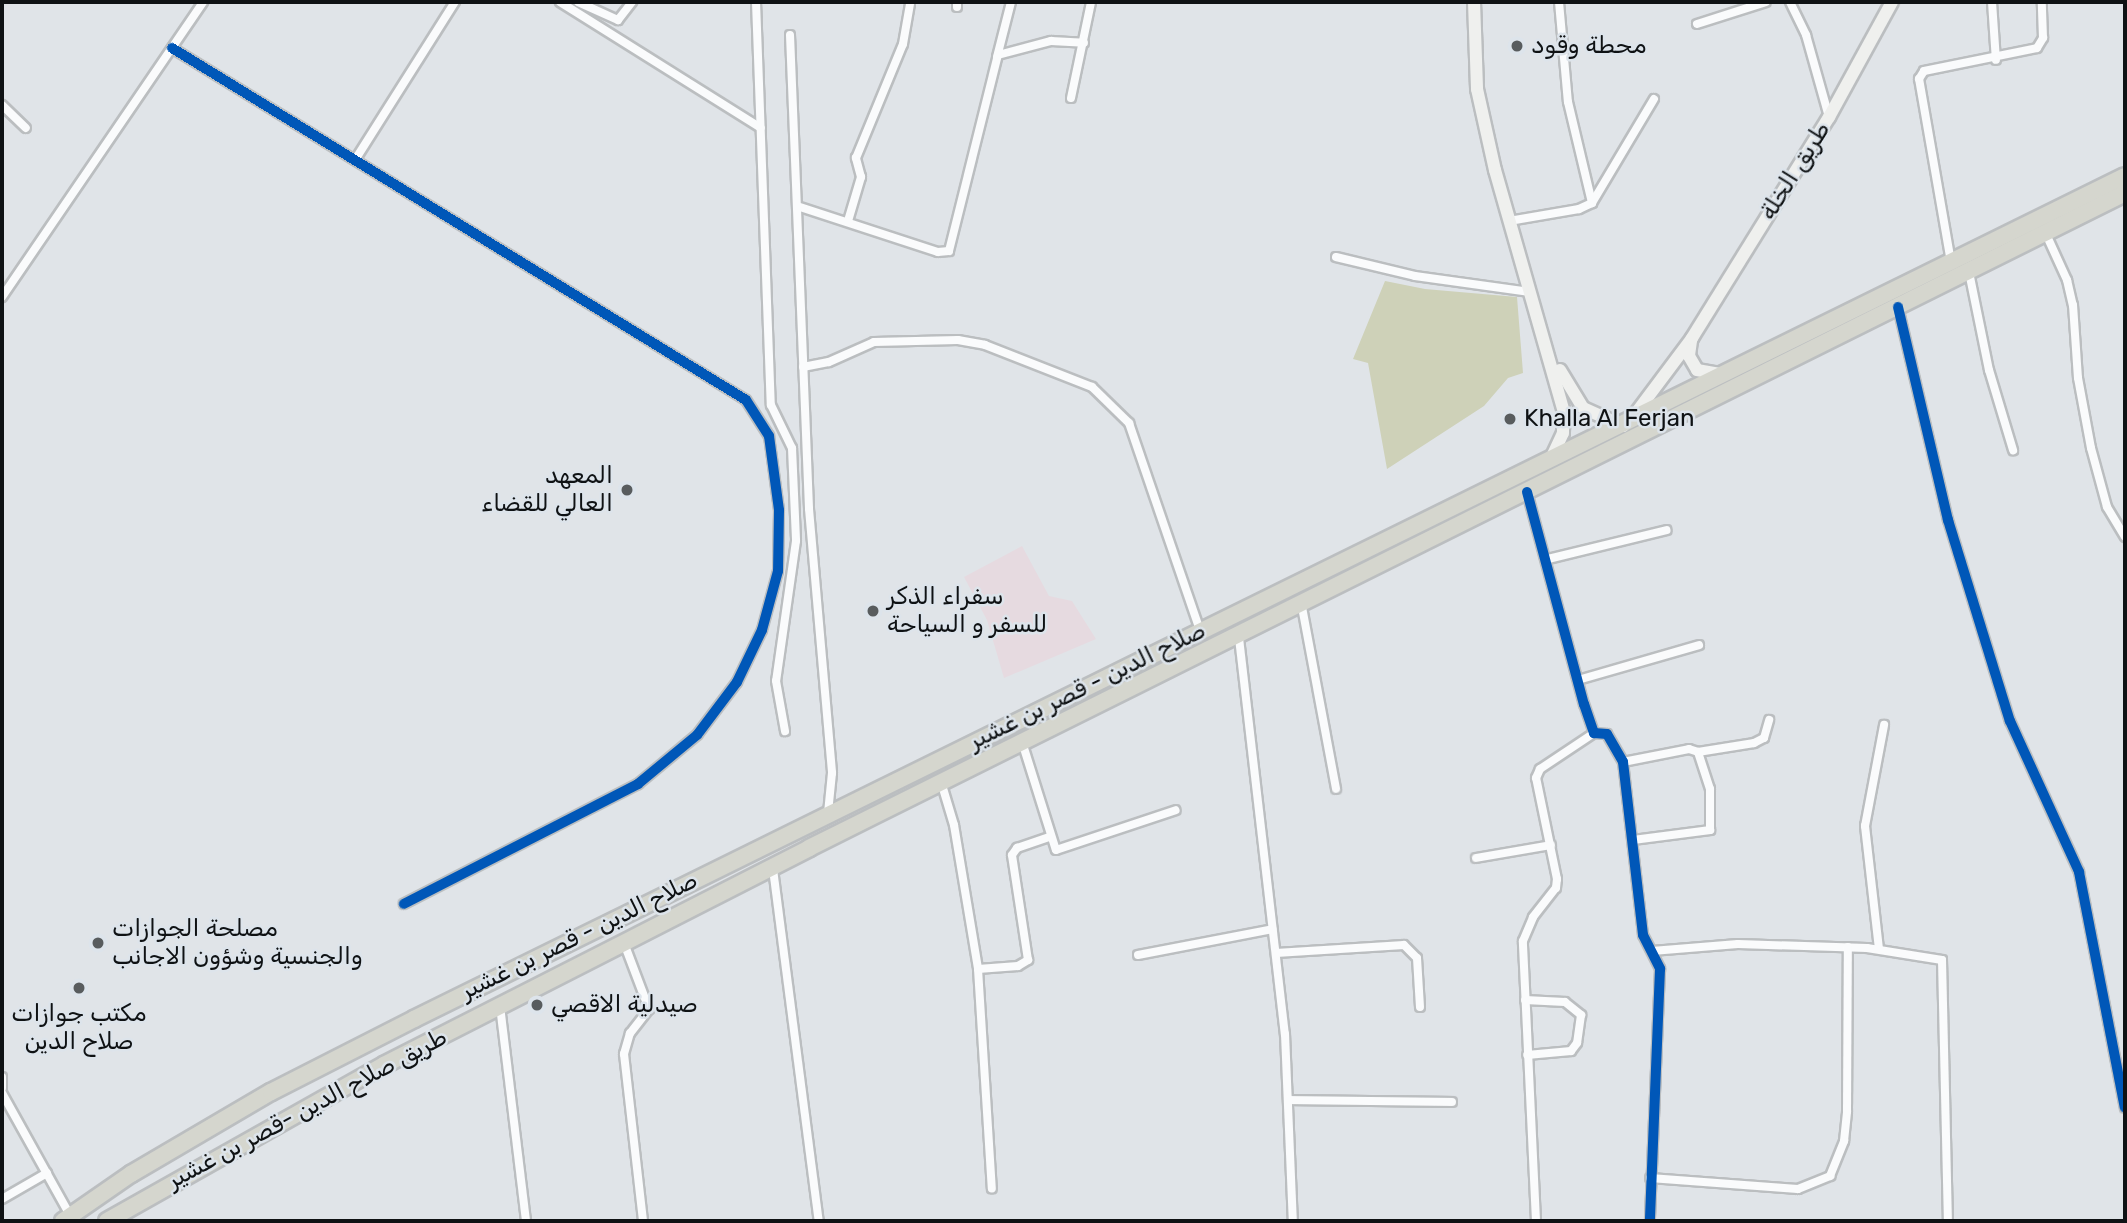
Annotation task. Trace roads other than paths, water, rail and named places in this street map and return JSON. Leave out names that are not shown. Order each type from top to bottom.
[{"type":"highway","name":"صلاح الدين - قصر بن غشير","points":[[67,1218],[271,1092],[767,842],[1952,265],[2125,176]]},
{"type":"highway","name":"طريق صلاح الدين -قصر بن غشير","points":[[108,1221],[384,1065],[853,827],[1302,607],[2125,193]]},
{"type":"highway","points":[[833,810],[838,823],[853,827]]},
{"type":"highway","points":[[767,842],[784,846],[777,867]]},
{"type":"street","points":[[2,298],[203,2]]},
{"type":"street","points":[[355,160],[455,2]]},
{"type":"street","points":[[448,13],[461,2]]},
{"type":"street","points":[[560,2],[761,128]]},
{"type":"street","points":[[578,2],[618,20],[632,2]]},
{"type":"street","points":[[756,2],[771,405],[792,449],[796,541],[776,681],[785,731]]},
{"type":"street","points":[[800,207],[938,252],[949,251],[1011,2]]},
{"type":"street","points":[[1071,98],[1091,2]]},
{"type":"street","points":[[1474,2],[1477,89],[1509,221],[1548,344],[1565,422],[1561,442],[1550,460]]},
{"type":"street","points":[[1559,2],[1568,102],[1592,203]]},
{"type":"street","points":[[1697,24],[1766,2]]},
{"type":"street","points":[[1790,2],[1806,35],[1829,117]]},
{"type":"street","name":"طريق الخلة","points":[[1626,424],[1692,338],[1829,117],[1892,2]]},
{"type":"street","points":[[1992,2],[1996,60]]},
{"type":"street","points":[[1952,265],[1919,79],[1924,71],[2029,53],[2042,43],[2042,2]]},
{"type":"street","points":[[848,221],[861,177],[856,158],[903,44],[911,4]]},
{"type":"street","points":[[790,35],[800,207],[809,509],[833,810]]},
{"type":"street","points":[[996,59],[1001,52],[1051,41],[1084,43]]},
{"type":"street","points":[[172,48],[747,400],[769,436],[779,510],[778,571],[762,630],[737,682],[697,735],[638,784],[404,904]]},
{"type":"street","points":[[1509,221],[1579,209],[1592,203],[1654,99]]},
{"type":"street","points":[[2,106],[26,128]]},
{"type":"street","points":[[2046,234],[2073,305],[2078,378],[2091,448],[2107,507],[2125,537]]},
{"type":"street","points":[[1336,257],[1415,276],[1530,292]]},
{"type":"street","points":[[1969,272],[1989,370],[2013,450]]},
{"type":"street","points":[[1898,307],[1948,520],[2010,721],[2079,872],[2125,1108]]},
{"type":"street","points":[[1692,338],[1689,356],[1697,370],[1727,373]]},
{"type":"street","points":[[803,367],[829,362],[874,342],[958,340],[985,345],[1092,387],[1129,423],[1200,630]]},
{"type":"street","points":[[1548,344],[1577,402],[1598,418],[1626,424]]},
{"type":"street","points":[[1527,492],[1548,559],[1594,733]]},
{"type":"street","points":[[1548,559],[1667,530]]},
{"type":"street","points":[[1302,607],[1336,789]]},
{"type":"street","points":[[1239,638],[1276,953],[1289,1100],[1293,1221]]},
{"type":"street","points":[[1578,680],[1699,645]]},
{"type":"street","points":[[1623,762],[1689,749],[1698,752],[1760,741],[1769,720]]},
{"type":"street","points":[[1879,949],[1865,826],[1884,725]]},
{"type":"street","points":[[1536,1221],[1523,941],[1533,917],[1556,888],[1551,845],[1537,775],[1594,733],[1607,734],[1623,762],[1643,935],[1652,951],[1661,978],[1650,1221]]},
{"type":"street","points":[[1023,745],[1049,837],[1056,850],[1065,850],[1176,810]]},
{"type":"street","points":[[1633,840],[1710,830],[1710,789],[1698,752]]},
{"type":"street","points":[[942,785],[954,825],[978,969],[992,1189]]},
{"type":"street","points":[[978,969],[1018,966],[1028,960],[1013,855],[1017,848],[1049,837]]},
{"type":"street","points":[[1476,858],[1551,845]]},
{"type":"street","points":[[777,867],[819,1221]]},
{"type":"street","points":[[1138,955],[1273,929]]},
{"type":"street","points":[[624,943],[649,1009],[630,1033],[624,1054],[643,1221]]},
{"type":"street","points":[[1652,951],[1738,944],[1848,947],[1933,955],[1943,962],[1948,1221]]},
{"type":"street","points":[[1276,953],[1404,945],[1417,958],[1420,1007]]},
{"type":"street","points":[[1650,1178],[1798,1189],[1830,1176],[1844,1141],[1847,1111],[1848,947]]},
{"type":"street","points":[[1525,1000],[1564,1002],[1581,1015],[1577,1043],[1571,1051],[1527,1055]]},
{"type":"street","points":[[500,1006],[526,1221]]},
{"type":"street","points":[[2,1077],[2,1091],[47,1173],[67,1218]]},
{"type":"street","points":[[1289,1100],[1452,1102]]},
{"type":"street","points":[[2,1199],[47,1173]]},
{"type":"place","name":"محطة وقود","points":[[1517,46]]},
{"type":"place","name":"Khalla Al Ferjan","points":[[1510,419]]},
{"type":"place","name":"المعهد العالي للقضاء","points":[[627,490]]},
{"type":"place","name":"سفراء الذكر للسفر و السياحة","points":[[873,611]]},
{"type":"place","name":"مصلحة الجوازات والجنسية وشؤون الاجانب","points":[[98,943]]},
{"type":"place","name":"مكتب جوازات صلاح الدين","points":[[79,988]]},
{"type":"place","name":"صيدلية الاقصي","points":[[537,1005]]}]
